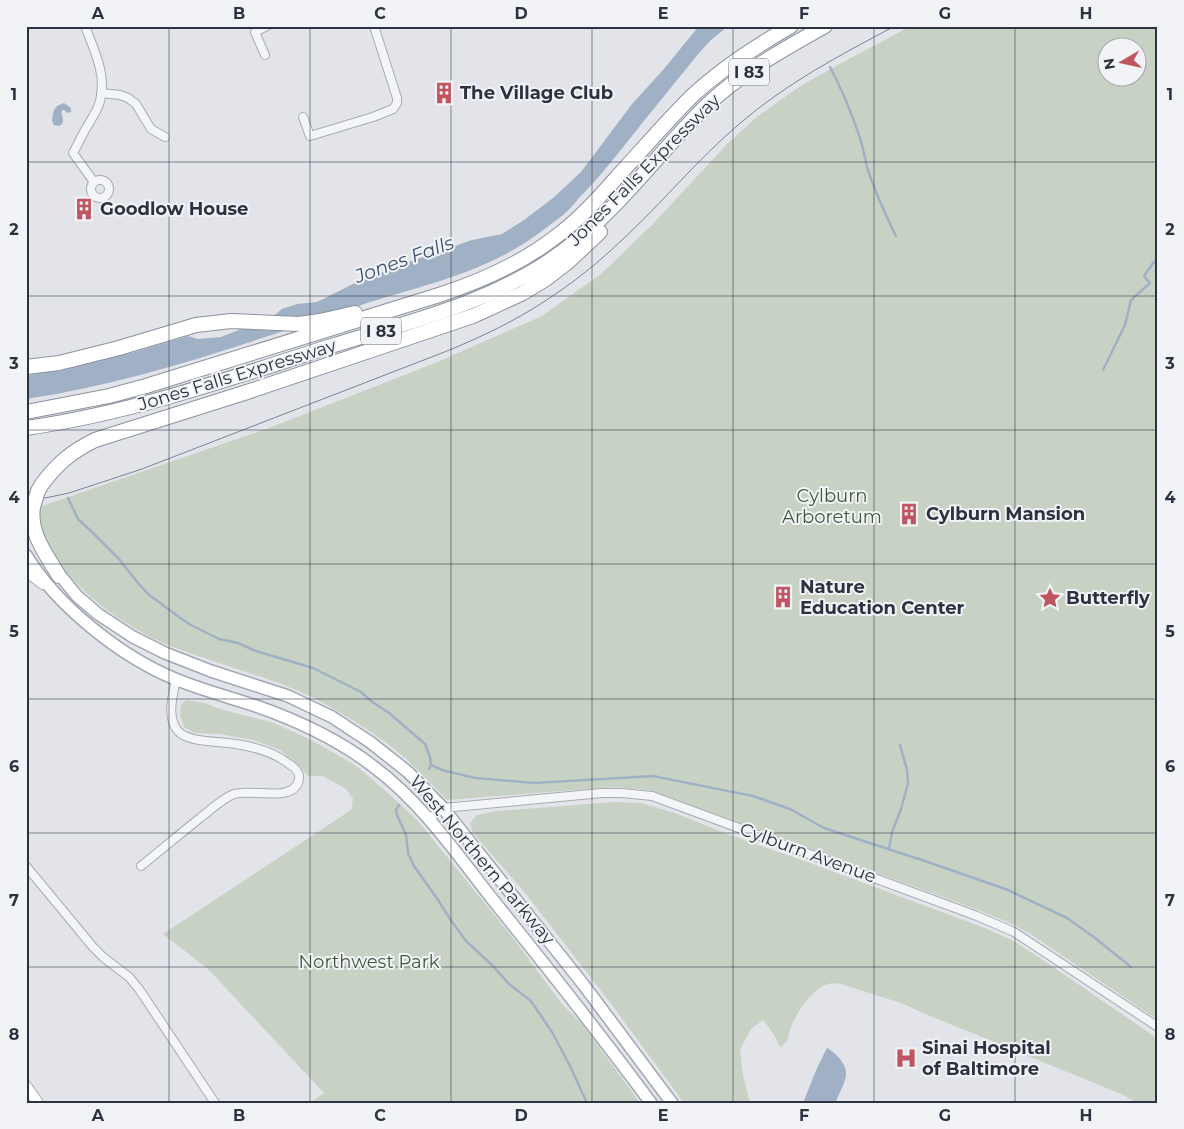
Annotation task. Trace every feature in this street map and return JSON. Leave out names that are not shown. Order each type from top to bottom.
[{"type":"highway","name":"Jones Falls Expressway","points":[[26,412],[109,396],[154,384],[439,295],[476,282],[508,266],[531,254],[574,222],[595,202],[670,119],[710,80],[765,41],[791,26]]},
{"type":"highway","name":"Jones Falls Expressway","points":[[26,428],[113,412],[181,394],[468,303],[517,281],[540,268],[584,234],[606,214],[682,131],[726,88],[774,55],[825,26]]},
{"type":"highway","points":[[60,576],[40,546],[32,518],[32,508],[42,484],[52,471],[69,455],[95,440],[247,392],[450,324],[481,313],[523,293],[561,268],[590,242],[613,218],[682,131]]},
{"type":"highway","points":[[26,367],[59,363],[146,340],[185,327],[231,321],[290,324],[320,321],[439,295]]},
{"type":"highway","points":[[26,437],[113,412]]},
{"type":"main road","name":"West Northern Parkway","points":[[26,529],[39,549],[77,596],[116,627],[149,646],[184,661],[288,696],[332,717],[395,761],[443,808],[583,984],[672,1103]]},
{"type":"main road","name":"West Northern Parkway","points":[[26,555],[35,570],[77,614],[110,641],[140,661],[206,691],[264,709],[323,734],[341,744],[396,784],[429,819],[599,1032],[651,1103]]},
{"type":"street","points":[[85,26],[100,67],[102,83],[100,102],[73,153],[94,182]]},
{"type":"street","points":[[265,55],[255,32],[268,26]]},
{"type":"street","points":[[303,117],[310,136],[389,112],[393,109],[397,102],[395,90],[374,26]]},
{"type":"street","points":[[101,93],[128,98],[136,104],[152,129],[165,137]]},
{"type":"street","points":[[26,571],[56,594]]},
{"type":"street","points":[[141,866],[223,800],[239,793],[248,792],[286,793],[299,780],[299,774],[295,768],[276,755],[256,748],[190,738],[178,731],[172,718],[171,709],[176,679]]},
{"type":"street","name":"Cylburn Avenue","points":[[443,808],[602,793],[652,796],[977,916],[1014,932],[1158,1027]]},
{"type":"street","points":[[429,819],[443,808]]},
{"type":"street","points":[[26,866],[93,947],[129,977],[139,989],[215,1103]]},
{"type":"street","points":[[26,1086],[38,1103]]},
{"type":"green space","name":"Cylburn Arboretum","points":[[911,26],[1158,26],[1158,1020],[1032,935],[1010,923],[649,790],[614,787],[447,800],[392,747],[322,702],[278,683],[158,641],[128,624],[99,604],[86,592],[48,550],[43,541],[40,530],[39,507],[269,428],[435,363],[542,316],[601,274],[653,224],[727,144],[758,116],[799,87]]},
{"type":"green space","name":"Northwest Park","points":[[187,700],[205,703],[220,709],[274,723],[311,740],[355,765],[388,793],[418,821],[513,938],[562,1004],[583,1025],[640,1103],[310,1103],[324,1093],[208,969],[163,934],[351,810],[353,799],[346,789],[323,776],[308,776],[299,765],[280,750],[253,740],[220,734],[195,733],[185,728],[180,716],[181,704]]},
{"type":"green space","points":[[615,802],[641,803],[675,813],[982,927],[1012,940],[1158,1039],[1158,1103],[1138,1103],[1121,1094],[901,1003],[835,983],[827,984],[810,997],[796,1016],[787,1040],[780,1047],[773,1033],[763,1020],[751,1029],[740,1050],[743,1075],[750,1103],[684,1103],[609,1001],[526,894],[473,833],[470,823],[477,815],[498,811]]},
{"type":"water","name":"Jones Falls","points":[[699,26],[728,26],[699,53],[605,169],[569,209],[542,231],[512,251],[486,264],[448,278],[191,361],[109,383],[26,399],[26,376],[131,353],[188,336],[198,339],[221,337],[272,317],[282,309],[297,304],[317,302],[355,283],[406,263],[472,240],[502,234],[553,198],[581,172],[632,104]]},
{"type":"water","points":[[64,103],[71,108],[71,112],[68,113],[62,110],[62,124],[60,126],[54,125],[52,121],[55,109]]},
{"type":"water","points":[[827,1048],[837,1056],[845,1068],[846,1076],[841,1090],[835,1103],[803,1103],[817,1068]]},
{"type":"waterway","points":[[830,67],[850,111],[873,184],[896,236]]},
{"type":"waterway","points":[[1103,370],[1125,325],[1131,300],[1150,283],[1144,276],[1158,259]]},
{"type":"waterway","points":[[68,498],[78,519],[119,559],[148,594],[189,624],[219,639],[238,643],[256,651],[313,668],[361,692],[425,744],[430,757],[431,765],[429,769]]},
{"type":"waterway","points":[[889,849],[892,832],[908,783],[907,770],[900,745]]},
{"type":"waterway","points":[[431,765],[442,770],[475,778],[534,783],[653,776],[753,796],[790,809],[824,828],[1008,890],[1067,918],[1131,967]]},
{"type":"waterway","points":[[399,805],[396,810],[397,815],[406,835],[408,853],[414,866],[466,941],[509,984],[531,1001],[552,1032],[587,1103]]},
{"type":"tram line","points":[[26,501],[69,493],[142,469],[447,351],[510,322],[576,280],[604,256],[637,226],[708,153],[756,110],[794,83],[895,26]]},
{"type":"place","name":"The Village Club","points":[[444,93]]},
{"type":"place","name":"Goodlow House","points":[[84,209]]},
{"type":"place","name":"Cylburn Mansion","points":[[909,514]]},
{"type":"place","name":"Nature Education Center","points":[[783,597]]},
{"type":"place","name":"Butterfly","points":[[1050,598]]},
{"type":"place","name":"Sinai Hospital of Baltimore","points":[[906,1058]]}]
